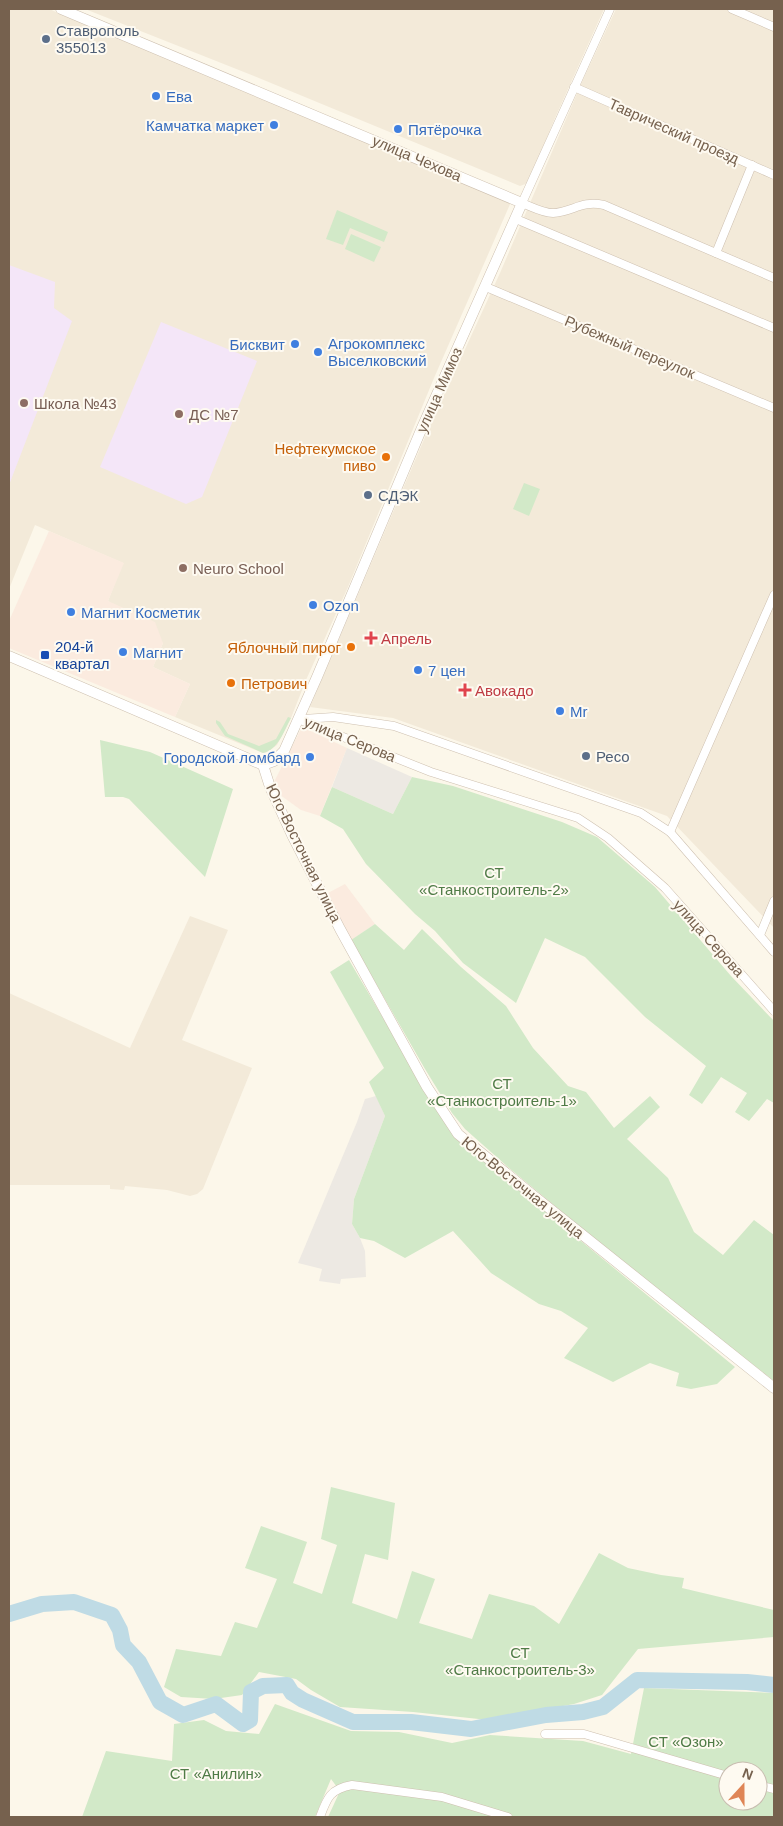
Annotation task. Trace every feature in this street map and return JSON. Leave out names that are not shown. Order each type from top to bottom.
[{"type":"street","name":"улица Чехова","points":[[61,9],[83,13],[543,212],[553,213],[584,204],[604,205],[774,278]]},
{"type":"street","name":"улица Мимоз","points":[[263,765],[274,761],[284,751],[410,455],[610,9]]},
{"type":"street","points":[[732,9],[774,27]]},
{"type":"street","name":"Таврический проезд","points":[[574,87],[774,175]]},
{"type":"street","points":[[716,253],[752,166]]},
{"type":"street","points":[[516,218],[774,328]]},
{"type":"street","name":"Рубежный переулок","points":[[486,286],[774,408]]},
{"type":"street","points":[[670,832],[774,595]]},
{"type":"street","points":[[9,656],[263,765]]},
{"type":"street","name":"улица Серова","points":[[298,719],[333,717],[394,726],[642,813],[670,832],[774,952]]},
{"type":"street","name":"улица Серова","points":[[298,719],[430,772],[578,818],[608,838],[665,888],[774,1010]]},
{"type":"street","name":"Юго-Восточная улица","points":[[263,765],[270,787],[288,827],[335,919],[427,1087],[458,1134],[774,1388]]},
{"type":"street","points":[[760,936],[774,902]]},
{"type":"street","points":[[545,1734],[584,1734],[718,1773]]},
{"type":"street","points":[[320,1817],[324,1805],[334,1791],[340,1787],[352,1785],[442,1797],[508,1817]]},
{"type":"shaded area","points":[[9,9],[49,9],[511,202],[434,378],[348,587],[291,718],[277,745],[267,752],[263,753],[175,717],[190,684],[153,667],[163,643],[108,601],[123,563],[35,525],[9,589]]},
{"type":"shaded area","points":[[85,9],[604,9],[528,183],[520,186],[254,76]]},
{"type":"shaded area","points":[[616,9],[774,9],[774,928],[667,816],[393,718],[310,707],[428,430],[500,273],[582,82]]},
{"type":"shaded area","name":"Школа №43","points":[[9,265],[55,282],[54,308],[72,321],[9,485]]},
{"type":"shaded area","name":"ДС №7","points":[[161,322],[257,361],[202,497],[186,504],[100,467]]},
{"type":"shaded area","points":[[49,531],[124,563],[108,601],[155,622],[163,643],[153,667],[190,684],[175,717],[9,648],[9,621]]},
{"type":"shaded area","points":[[302,727],[347,748],[320,816],[301,810],[276,792],[274,782]]},
{"type":"shaded area","points":[[347,748],[412,777],[393,814],[332,787]]},
{"type":"shaded area","points":[[345,884],[375,924],[351,940],[326,894]]},
{"type":"shaded area","points":[[190,916],[228,930],[182,1040],[252,1068],[203,1189],[197,1194],[190,1196],[167,1190],[125,1186],[124,1190],[110,1189],[110,1185],[9,1185],[9,993],[130,1048]]},
{"type":"shaded area","points":[[376,1096],[385,1116],[354,1199],[352,1224],[365,1251],[366,1277],[341,1279],[340,1284],[319,1281],[322,1269],[298,1263],[365,1099]]},
{"type":"green space","points":[[337,210],[388,232],[384,242],[350,228],[343,245],[326,239]]},
{"type":"green space","points":[[351,234],[381,247],[374,262],[345,249]]},
{"type":"green space","points":[[524,483],[540,489],[529,516],[513,509]]},
{"type":"green space","points":[[288,717],[291,718],[277,744],[263,753],[225,736],[216,723],[216,720],[220,722],[228,734],[259,746],[276,739]]},
{"type":"green space","points":[[100,740],[150,752],[233,789],[205,877],[129,799],[105,797]]},
{"type":"green space","name":"СТ «Станкостроитель-2»","points":[[412,777],[453,786],[562,822],[597,837],[655,887],[731,976],[774,1021],[774,1103],[767,1099],[749,1121],[735,1112],[747,1093],[721,1077],[702,1104],[689,1095],[706,1066],[645,1017],[585,957],[545,938],[516,1003],[463,963],[435,931],[415,914],[366,864],[343,829],[320,816],[332,787],[393,814]]},
{"type":"green space","name":"СТ «Станкостроитель-1»","points":[[375,924],[404,950],[422,929],[461,967],[506,1006],[533,1048],[568,1086],[586,1092],[614,1128],[650,1096],[660,1107],[627,1139],[668,1178],[694,1232],[723,1255],[754,1220],[774,1235],[774,1381],[641,1277],[509,1168],[465,1129],[452,1113],[425,1069],[351,940]]},
{"type":"green space","name":"СТ «Станкостроитель-1»","points":[[349,960],[413,1069],[420,1085],[455,1138],[735,1367],[717,1384],[691,1389],[676,1386],[679,1373],[650,1363],[613,1382],[564,1358],[588,1328],[561,1311],[539,1304],[491,1273],[453,1231],[405,1258],[374,1241],[360,1238],[352,1224],[354,1199],[385,1116],[369,1082],[384,1068],[330,972]]},
{"type":"green space","name":"СТ «Станкостроитель-3»","points":[[331,1487],[395,1503],[388,1560],[365,1554],[352,1603],[397,1619],[412,1571],[435,1579],[419,1623],[472,1639],[489,1594],[534,1606],[559,1624],[599,1553],[628,1568],[684,1578],[682,1588],[774,1610],[774,1637],[638,1649],[602,1695],[574,1704],[488,1720],[340,1707],[296,1679],[259,1672],[242,1695],[214,1699],[181,1697],[164,1687],[176,1649],[221,1656],[235,1622],[257,1628],[277,1579],[245,1568],[261,1526],[307,1542],[293,1583],[322,1594],[337,1545],[321,1539]]},
{"type":"green space","name":"СТ «Озон»","points":[[644,1688],[774,1693],[774,1817],[328,1817],[340,1791],[331,1779],[315,1817],[82,1817],[106,1751],[172,1761],[174,1724],[204,1720],[226,1731],[259,1734],[275,1704],[351,1731],[399,1732],[452,1743],[490,1735],[583,1741],[631,1754]]},
{"type":"waterway","points":[[9,1614],[42,1604],[74,1602],[112,1615],[120,1630],[123,1645],[139,1662],[160,1702],[183,1715],[216,1704],[243,1724],[250,1720],[251,1692],[263,1686],[287,1685],[292,1693],[303,1700],[353,1722],[411,1722],[471,1729],[546,1715],[583,1712],[603,1707],[637,1680],[747,1682],[774,1685]]},
{"type":"place","name":"Ставрополь 355013","points":[[46,39]]},
{"type":"place","name":"Ева","points":[[156,96]]},
{"type":"place","name":"Камчатка маркет","points":[[274,125]]},
{"type":"place","name":"Пятёрочка","points":[[398,129]]},
{"type":"place","name":"Бисквит","points":[[295,344]]},
{"type":"place","name":"Агрокомплекс Выселковский","points":[[318,352]]},
{"type":"place","name":"Школа №43","points":[[24,403]]},
{"type":"place","name":"ДС №7","points":[[179,414]]},
{"type":"place","name":"Нефтекумское пиво","points":[[386,457]]},
{"type":"place","name":"СДЭК","points":[[368,495]]},
{"type":"place","name":"Neuro School","points":[[183,568]]},
{"type":"place","name":"Ozon","points":[[313,605]]},
{"type":"place","name":"Магнит Косметик","points":[[71,612]]},
{"type":"place","name":"Апрель","points":[[371,638]]},
{"type":"place","name":"Яблочный пирог","points":[[351,647]]},
{"type":"place","name":"Магнит","points":[[123,652]]},
{"type":"place","name":"204-й квартал","points":[[45,655]]},
{"type":"place","name":"7 цен","points":[[418,670]]},
{"type":"place","name":"Петрович","points":[[231,683]]},
{"type":"place","name":"Авокадо","points":[[465,690]]},
{"type":"place","name":"Mr","points":[[560,711]]},
{"type":"place","name":"Ресо","points":[[586,756]]},
{"type":"place","name":"Городской ломбард","points":[[310,757]]},
{"type":"park label","name":"СТ «Анилин»","points":[[216,1773]]}]
